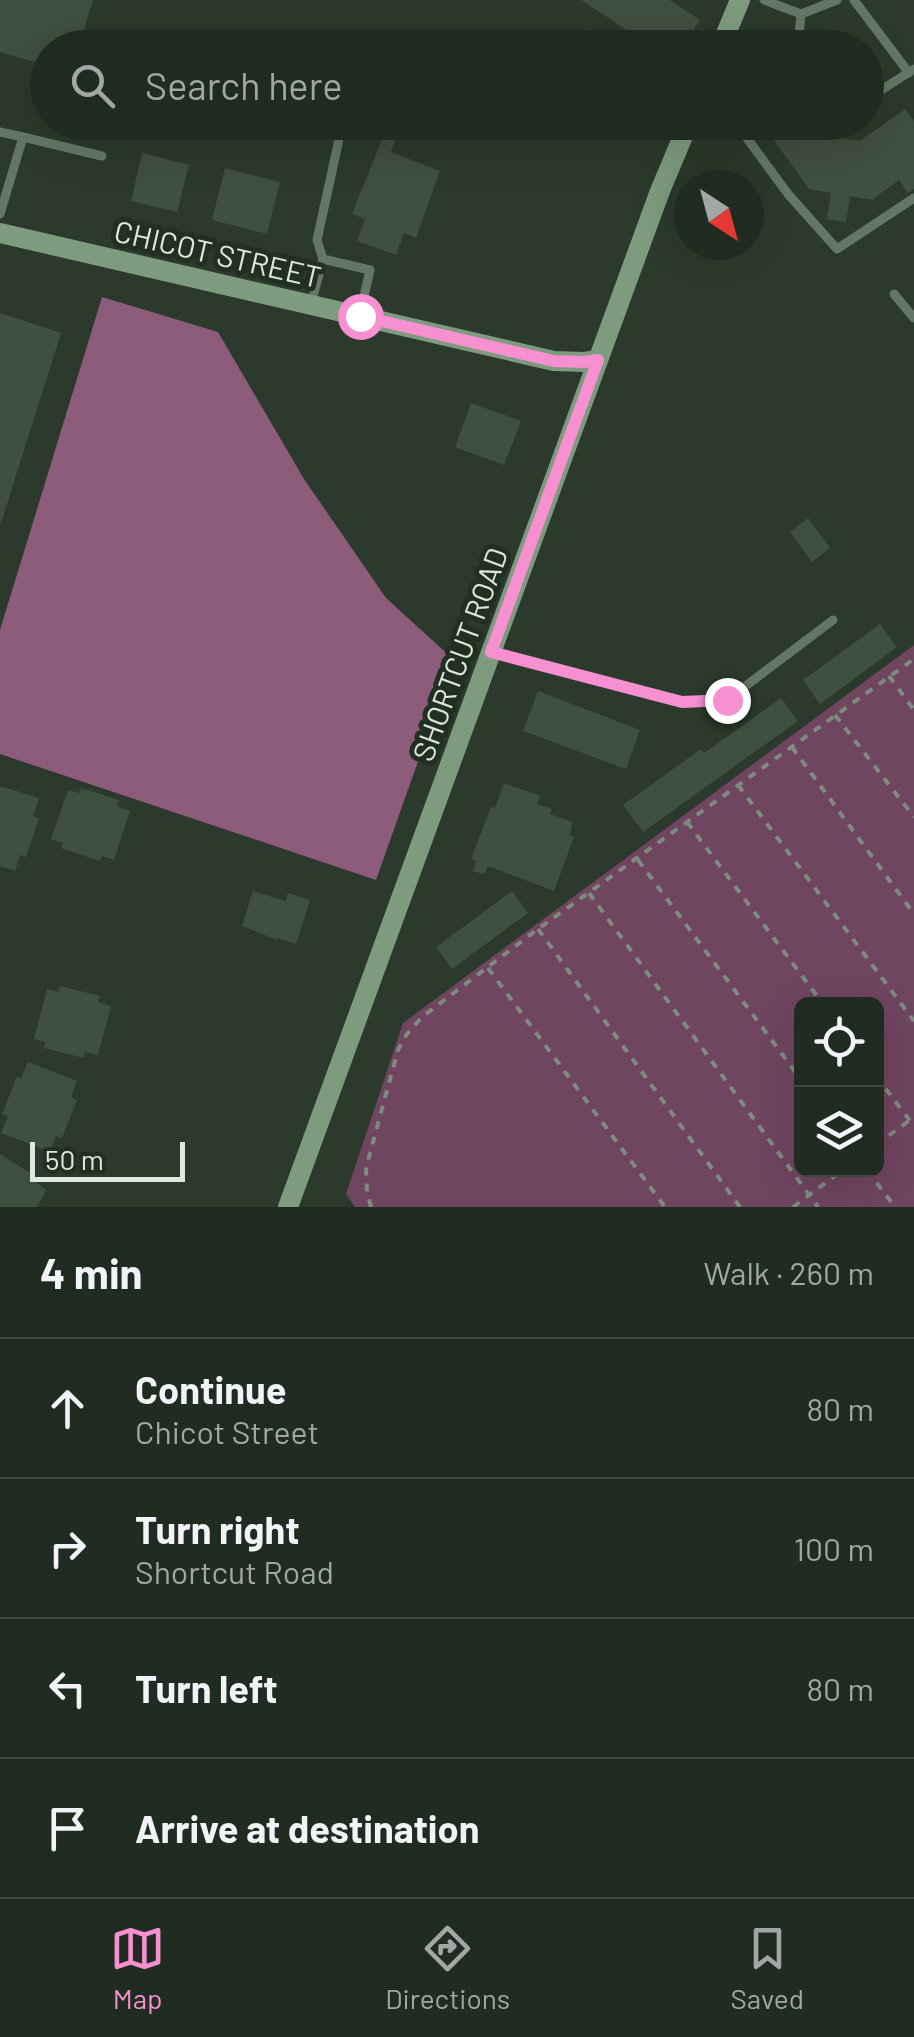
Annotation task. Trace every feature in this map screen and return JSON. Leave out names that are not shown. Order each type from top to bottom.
[{"type":"main road","points":[[728,30],[740,0]]},
{"type":"main road","name":"SHORTCUT ROAD","points":[[288,1207],[681,140]]},
{"type":"main road","name":"CHICOT STREET","points":[[0,233],[554,361],[598,360]]},
{"type":"lane","points":[[764,0],[801,14],[837,0]]},
{"type":"lane","points":[[854,0],[878,30]]},
{"type":"lane","points":[[799,30],[801,14]]},
{"type":"lane","points":[[884,37],[911,71],[884,88]]},
{"type":"lane","points":[[0,132],[30,139]]},
{"type":"lane","points":[[0,214],[23,137]]},
{"type":"lane","points":[[35,140],[102,156]]},
{"type":"lane","points":[[311,305],[323,259],[317,240],[339,140]]},
{"type":"lane","points":[[748,140],[788,194],[837,249],[914,198]]},
{"type":"lane","points":[[323,259],[370,270],[360,316]]},
{"type":"lane","points":[[894,294],[914,318]]},
{"type":"lane","points":[[491,652],[682,702],[727,700],[833,620]]},
{"type":"path","points":[[371,1207],[366,1168],[398,1050],[422,1017],[914,658]]},
{"type":"path","points":[[890,676],[914,710]]},
{"type":"path","points":[[835,716],[914,817]]},
{"type":"path","points":[[792,747],[914,914]]},
{"type":"path","points":[[738,785],[914,1020]]},
{"type":"path","points":[[687,822],[819,997]]},
{"type":"path","points":[[637,858],[794,1070]]},
{"type":"path","points":[[588,893],[818,1207]]},
{"type":"path","points":[[538,929],[740,1207]]},
{"type":"path","points":[[488,968],[665,1207]]},
{"type":"path","points":[[884,1085],[912,1118],[914,1126]]},
{"type":"path","points":[[884,1139],[912,1118]]},
{"type":"path","points":[[792,1207],[833,1177]]},
{"type":"path","points":[[872,1177],[894,1207]]},
{"type":"shaded area","points":[[102,297],[218,332],[304,479],[386,598],[454,660],[376,880],[0,754],[0,630]]},
{"type":"shaded area","points":[[914,645],[914,1207],[355,1207],[346,1194],[403,1023]]},
{"type":"building","points":[[0,0],[93,0],[84,30],[30,30],[30,61],[0,52]]},
{"type":"building","points":[[581,0],[670,0],[700,20],[694,30],[627,30]]},
{"type":"building","points":[[905,109],[914,121],[914,189],[908,193],[899,180],[872,200],[850,196],[846,222],[827,219],[831,193],[809,189],[774,140],[884,140],[884,124]]},
{"type":"building","points":[[382,140],[396,140],[391,152],[440,171],[416,238],[404,233],[396,255],[357,241],[365,219],[352,214]]},
{"type":"building","points":[[142,153],[189,165],[177,212],[131,201]]},
{"type":"building","points":[[225,168],[280,182],[267,234],[212,220]]},
{"type":"building","points":[[0,313],[61,333],[1,523],[0,523]]},
{"type":"building","points":[[471,403],[521,421],[504,465],[455,447]]},
{"type":"building","points":[[808,518],[830,548],[812,562],[790,532]]},
{"type":"building","points":[[880,624],[897,647],[820,704],[803,680]]},
{"type":"building","points":[[538,691],[640,730],[626,769],[523,731]]},
{"type":"building","points":[[781,698],[798,721],[643,832],[623,805]]},
{"type":"building","points":[[504,783],[540,796],[537,804],[572,822],[570,836],[574,837],[554,891],[488,866],[484,874],[473,871],[476,861],[471,859]]},
{"type":"building","points":[[0,786],[39,798],[33,816],[39,818],[26,857],[20,855],[15,871],[0,866]]},
{"type":"building","points":[[81,788],[119,800],[117,806],[130,811],[114,860],[102,856],[100,861],[61,848],[63,843],[51,839],[68,790],[79,793]]},
{"type":"building","points":[[253,891],[285,901],[288,893],[310,900],[296,944],[242,926]]},
{"type":"building","points":[[512,891],[528,913],[452,969],[436,947]]},
{"type":"building","points":[[60,986],[100,996],[98,1002],[111,1006],[98,1055],[85,1052],[84,1058],[44,1048],[45,1042],[34,1039],[47,989],[58,992]]},
{"type":"building","points":[[28,1062],[77,1081],[71,1097],[77,1100],[62,1138],[56,1136],[50,1152],[1,1133],[8,1116],[2,1114],[17,1076],[21,1078]]},
{"type":"building","points":[[0,1154],[35,1176],[33,1180],[47,1190],[37,1207],[0,1207]]},
{"type":"route","points":[[360,316],[554,361],[598,360],[491,652],[682,702],[727,700]]}]
